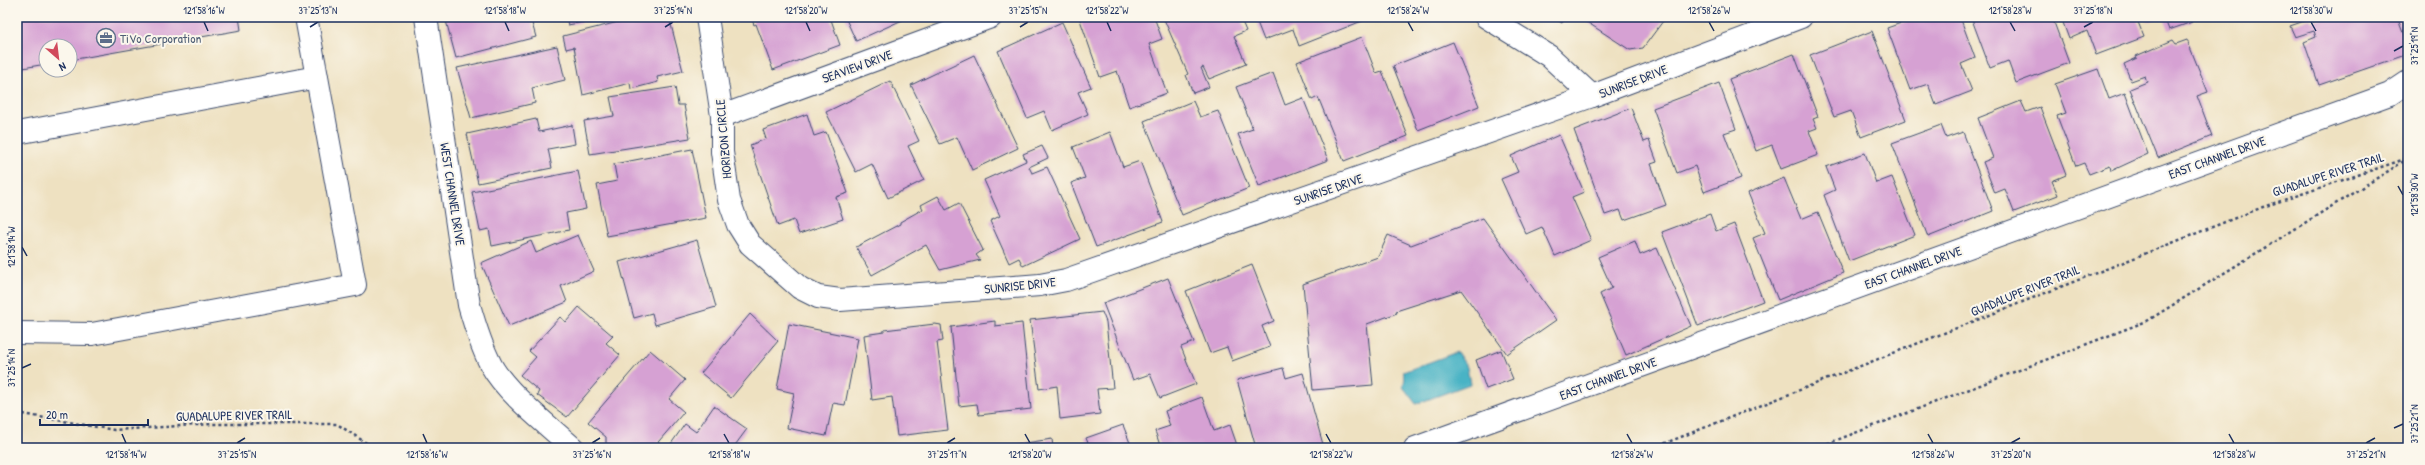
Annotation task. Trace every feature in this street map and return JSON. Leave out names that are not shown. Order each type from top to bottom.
[{"type":"street","points":[[17,333],[92,334],[355,285],[306,17]]},
{"type":"street","name":"WEST CHANNEL DRIVE","points":[[426,17],[469,305],[478,338],[492,367],[513,392],[573,448]]},
{"type":"street","name":"HORIZON CIRCLE","points":[[707,17],[722,116],[722,152],[729,200],[738,225],[750,244],[800,288],[818,297],[840,300]]},
{"type":"street","name":"SEAVIEW DRIVE","points":[[722,116],[991,17]]},
{"type":"street","points":[[1486,17],[1549,56],[1592,96]]},
{"type":"street","name":"SUNRISE DRIVE","points":[[840,300],[1040,285],[1066,280],[1592,96],[1801,17]]},
{"type":"street","points":[[17,133],[317,77]]},
{"type":"street","name":"EAST CHANNEL DRIVE","points":[[1415,448],[2390,94],[2408,82]]},
{"type":"path","name":"GUADALUPE RIVER TRAIL","points":[[1652,448],[2263,207],[2408,158]]},
{"type":"path","points":[[1816,448],[2147,321],[2408,158]]},
{"type":"path","name":"GUADALUPE RIVER TRAIL","points":[[17,413],[114,430],[213,424],[337,424],[374,448]]},
{"type":"water","points":[[1457,352],[1467,367],[1470,384],[1416,404],[1403,387],[1405,378],[1403,372]]},
{"type":"building","name":"TiVo Corporation","points":[[17,17],[239,17],[241,30],[78,59],[78,38],[38,38],[38,65],[17,69]]},
{"type":"building","points":[[445,17],[540,18],[531,20],[536,37],[456,58]]},
{"type":"building","points":[[566,17],[603,17],[603,18],[568,25]]},
{"type":"building","points":[[638,17],[669,17],[683,71],[657,77],[658,82],[631,89],[630,83],[583,95],[574,47],[566,49],[563,36]]},
{"type":"building","points":[[751,17],[830,17],[840,45],[773,70],[756,24],[754,25]]},
{"type":"building","points":[[845,17],[909,17],[856,41]]},
{"type":"building","points":[[1079,17],[1154,17],[1162,39],[1149,44],[1167,93],[1129,107],[1117,71],[1100,77]]},
{"type":"building","points":[[1163,17],[1240,17],[1246,31],[1234,36],[1246,64],[1209,79],[1203,67],[1201,68],[1209,87],[1193,93],[1186,75],[1188,74]]},
{"type":"building","points":[[1255,17],[1372,17],[1299,46],[1293,29],[1264,40]]},
{"type":"building","points":[[1552,17],[1565,17],[1562,23]]},
{"type":"building","points":[[1579,17],[1666,17],[1643,48],[1630,50]]},
{"type":"building","points":[[1918,17],[1960,17],[1975,58],[1961,64],[1972,91],[1936,105],[1928,84],[1910,90],[1887,28]]},
{"type":"building","points":[[1971,17],[2052,17],[2069,63],[2016,83],[2008,61],[1990,68]]},
{"type":"building","points":[[2061,17],[2136,17],[2144,37],[2096,55],[2087,31],[2069,39]]},
{"type":"building","points":[[2145,17],[2161,17],[2147,22]]},
{"type":"building","points":[[2164,17],[2190,17],[2192,22],[2169,30]]},
{"type":"building","points":[[2327,17],[2397,17],[2408,46],[2408,54],[2319,85],[2304,42],[2316,37],[2314,31],[2295,37],[2290,26],[2310,19],[2312,22]]},
{"type":"building","points":[[1062,22],[1091,87],[1078,92],[1088,114],[1052,130],[1044,111],[1027,118],[998,51]]},
{"type":"building","points":[[1872,31],[1906,120],[1861,137],[1851,111],[1834,117],[1810,55]]},
{"type":"building","points":[[1362,37],[1376,73],[1382,71],[1408,136],[1344,161],[1318,97],[1312,100],[1297,62]]},
{"type":"building","points":[[2173,40],[2176,44],[2187,40],[2208,92],[2197,96],[2212,136],[2158,158],[2130,89],[2147,82],[2145,76],[2131,81],[2124,64],[2137,58],[2136,56]]},
{"type":"building","points":[[1453,42],[1479,106],[1418,130],[1393,66]]},
{"type":"building","points":[[557,46],[565,80],[532,88],[535,103],[471,118],[457,68]]},
{"type":"building","points":[[1794,54],[1818,117],[1813,119],[1817,128],[1809,131],[1818,155],[1781,169],[1772,145],[1756,151],[1729,79]]},
{"type":"building","points":[[974,55],[1018,148],[972,170],[957,137],[940,144],[911,85]]},
{"type":"building","points":[[2098,69],[2109,99],[2125,93],[2148,154],[2111,171],[2110,166],[2089,174],[2084,163],[2076,166],[2057,116],[2066,113],[2055,84]]},
{"type":"building","points":[[1273,73],[1285,105],[1303,98],[1328,160],[1259,186],[1238,134],[1253,129],[1236,87]]},
{"type":"building","points":[[890,81],[919,141],[908,146],[924,180],[888,198],[872,164],[856,172],[826,112]]},
{"type":"building","points":[[1719,83],[1736,129],[1724,133],[1741,178],[1704,192],[1695,166],[1677,173],[1653,108]]},
{"type":"building","points":[[675,87],[678,105],[684,105],[690,138],[590,154],[584,121],[614,116],[610,97]]},
{"type":"building","points":[[1193,101],[1200,117],[1218,111],[1249,188],[1182,215],[1144,121]]},
{"type":"building","points":[[2021,101],[2026,112],[2040,107],[2066,175],[2052,181],[2058,195],[2014,212],[2005,189],[1995,193],[1983,162],[1993,158],[1978,118]]},
{"type":"building","points":[[1631,108],[1644,142],[1649,140],[1657,162],[1651,164],[1666,205],[1624,220],[1620,210],[1605,215],[1574,130]]},
{"type":"building","points":[[807,114],[814,136],[826,132],[848,193],[836,197],[843,219],[799,234],[794,220],[778,226],[750,145],[766,139],[763,130]]},
{"type":"building","points":[[536,119],[539,132],[572,125],[575,144],[548,149],[552,168],[478,183],[467,134]]},
{"type":"building","points":[[1941,125],[1946,138],[1963,132],[1993,211],[1928,237],[1892,143]]},
{"type":"building","points":[[1110,132],[1123,167],[1140,161],[1163,222],[1096,247],[1071,183],[1085,178],[1073,147]]},
{"type":"building","points":[[1559,135],[1584,192],[1572,197],[1591,240],[1555,256],[1542,227],[1526,234],[1501,179],[1518,172],[1511,156]]},
{"type":"building","points":[[1042,146],[1048,158],[1029,167],[1032,173],[1047,167],[1080,239],[1023,266],[1019,258],[1009,263],[990,221],[1000,216],[984,180],[1026,161],[1023,154]]},
{"type":"building","points":[[692,149],[706,218],[607,236],[597,185],[617,181],[614,164]]},
{"type":"building","points":[[1865,153],[1876,183],[1892,177],[1915,235],[1849,261],[1824,195],[1835,190],[1826,167]]},
{"type":"building","points":[[578,171],[586,209],[566,213],[569,230],[492,246],[489,229],[480,231],[472,192]]},
{"type":"building","points":[[1784,178],[1801,219],[1818,212],[1843,273],[1778,300],[1753,238],[1765,233],[1748,193]]},
{"type":"building","points":[[938,196],[946,210],[959,203],[983,250],[976,255],[980,260],[940,270],[926,245],[872,275],[856,247],[900,224],[900,222],[923,209],[921,205]]},
{"type":"building","points":[[1710,214],[1716,231],[1734,224],[1763,301],[1698,326],[1662,232]]},
{"type":"building","points":[[1483,218],[1556,320],[1507,354],[1461,290],[1396,311],[1397,313],[1367,324],[1373,385],[1313,390],[1303,284],[1378,257],[1388,235],[1411,245]]},
{"type":"building","points":[[578,235],[594,271],[561,286],[567,302],[509,326],[481,263],[531,241],[536,253]]},
{"type":"building","points":[[697,240],[716,307],[655,325],[652,313],[634,318],[619,262]]},
{"type":"building","points":[[1635,241],[1640,255],[1657,248],[1691,326],[1626,355],[1600,294],[1612,288],[1598,257]]},
{"type":"building","points":[[1252,265],[1274,321],[1262,326],[1270,347],[1232,361],[1227,347],[1210,353],[1186,291]]},
{"type":"building","points":[[1168,278],[1194,342],[1181,347],[1196,384],[1160,398],[1150,374],[1133,380],[1103,303]]},
{"type":"building","points":[[579,307],[613,336],[606,343],[620,355],[567,417],[537,395],[539,391],[520,375],[536,357],[529,351],[560,317],[566,322]]},
{"type":"building","points":[[1102,312],[1106,322],[1113,388],[1097,389],[1100,414],[1060,419],[1057,386],[1039,389],[1030,320]]},
{"type":"building","points":[[750,314],[778,341],[731,398],[701,373]]},
{"type":"building","points":[[995,321],[995,326],[1022,323],[1031,409],[979,415],[977,404],[959,406],[951,327]]},
{"type":"building","points":[[789,324],[858,338],[845,405],[833,403],[826,436],[787,428],[794,393],[777,389]]},
{"type":"building","points":[[935,324],[941,325],[943,341],[937,342],[948,430],[897,436],[892,397],[872,400],[864,335],[884,332],[884,330]]},
{"type":"building","points":[[650,350],[685,380],[669,399],[684,412],[653,448],[610,448],[606,444],[606,437],[588,422]]},
{"type":"building","points":[[1501,350],[1513,379],[1486,389],[1476,360]]},
{"type":"building","points":[[1283,368],[1286,378],[1303,373],[1324,448],[1256,448],[1237,380]]},
{"type":"building","points":[[1202,397],[1214,431],[1230,425],[1238,448],[1161,448],[1155,431],[1170,426],[1165,411]]},
{"type":"building","points":[[714,406],[747,429],[733,448],[668,448],[685,424],[696,432]]},
{"type":"building","points":[[1123,425],[1132,448],[1090,448],[1086,438]]},
{"type":"building","points":[[1052,439],[1053,448],[1013,448],[1012,445]]},
{"type":"building","points":[[973,444],[973,448],[949,448],[949,447]]},
{"type":"place","name":"TiVo Corporation","points":[[106,38]]}]
